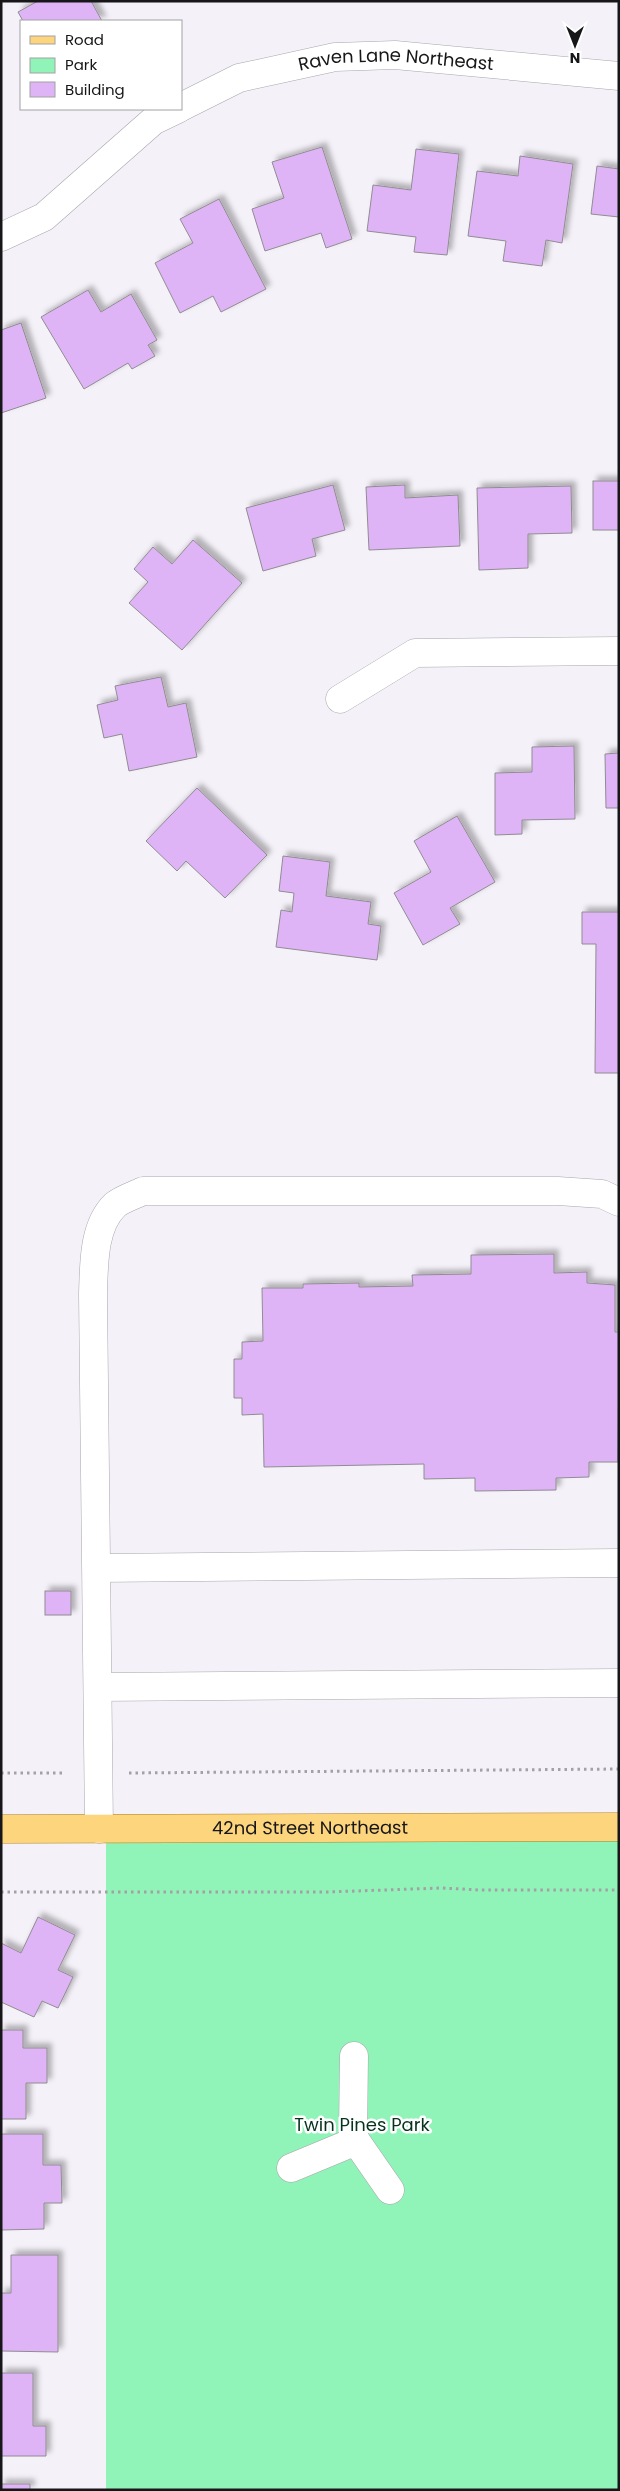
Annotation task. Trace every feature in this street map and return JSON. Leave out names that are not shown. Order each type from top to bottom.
[{"type":"main road","name":"42nd Street Northeast","points":[[1,1830],[619,1827]]},
{"type":"street","name":"Raven Lane Northeast","points":[[182,106],[239,78],[335,57],[395,55],[619,76]]},
{"type":"street","points":[[1,237],[44,216],[153,121],[176,110]]},
{"type":"street","points":[[340,699],[415,653],[619,651]]},
{"type":"street","points":[[100,1829],[93,1294],[95,1258],[102,1226],[116,1205],[143,1192],[558,1192],[602,1194],[619,1202]]},
{"type":"street","points":[[98,1568],[619,1563]]},
{"type":"street","points":[[98,1687],[619,1683]]},
{"type":"street","points":[[354,2056],[353,2133],[356,2141],[390,2190]]},
{"type":"street","points":[[291,2168],[356,2141]]},
{"type":"path","points":[[1,1773],[619,1769]]},
{"type":"path","points":[[1,1892],[327,1892],[442,1888],[480,1890],[619,1890]]},
{"type":"green space","name":"Twin Pines Park","points":[[619,1827],[619,2490],[106,2490],[106,1829]]},
{"type":"building","points":[[38,1],[91,1],[101,20],[22,20],[18,12]]},
{"type":"building","points":[[322,147],[352,239],[326,248],[321,233],[265,251],[252,209],[284,198],[272,162]]},
{"type":"building","points":[[416,149],[459,154],[447,255],[414,252],[416,237],[367,231],[373,185],[411,190]]},
{"type":"building","points":[[520,156],[573,164],[562,243],[546,240],[542,266],[503,261],[506,241],[468,236],[477,171],[518,176]]},
{"type":"building","points":[[597,166],[619,169],[619,217],[591,214]]},
{"type":"building","points":[[219,199],[266,289],[221,312],[213,296],[180,313],[155,263],[193,243],[180,219]]},
{"type":"building","points":[[88,290],[101,312],[131,294],[157,340],[148,345],[155,356],[132,369],[128,363],[84,389],[41,317]]},
{"type":"building","points":[[21,323],[46,398],[1,413],[1,330]]},
{"type":"building","points":[[593,481],[619,481],[619,530],[593,530]]},
{"type":"building","points":[[333,485],[345,530],[312,539],[316,556],[263,571],[246,508]]},
{"type":"building","points":[[405,485],[405,498],[458,495],[460,546],[369,550],[366,487]]},
{"type":"building","points":[[571,486],[572,533],[528,534],[528,568],[479,570],[477,488]]},
{"type":"building","points":[[193,540],[242,583],[182,650],[129,603],[148,582],[134,569],[153,547],[172,564]]},
{"type":"building","points":[[161,677],[168,707],[186,703],[197,757],[129,771],[122,734],[104,738],[97,705],[118,700],[115,686]]},
{"type":"building","points":[[574,746],[575,819],[522,820],[522,834],[495,835],[495,773],[532,772],[532,747]]},
{"type":"building","points":[[619,753],[619,808],[606,808],[605,754]]},
{"type":"building","points":[[197,788],[267,855],[225,898],[186,861],[177,871],[146,841]]},
{"type":"building","points":[[457,816],[495,882],[450,908],[460,924],[423,945],[394,893],[431,872],[414,841]]},
{"type":"building","points":[[283,856],[330,862],[326,896],[371,902],[368,924],[381,926],[377,960],[276,947],[281,910],[292,912],[294,893],[279,891]]},
{"type":"building","points":[[582,912],[619,912],[619,1073],[595,1073],[596,944],[582,944]]},
{"type":"building","points":[[554,1254],[554,1273],[587,1272],[587,1283],[615,1285],[615,1332],[619,1332],[618,1462],[589,1462],[589,1477],[556,1478],[556,1490],[475,1491],[475,1478],[424,1479],[424,1464],[264,1467],[263,1414],[242,1415],[242,1398],[234,1398],[234,1359],[242,1359],[242,1342],[263,1341],[262,1288],[303,1288],[303,1284],[359,1283],[359,1287],[413,1286],[412,1275],[471,1274],[471,1255]]},
{"type":"building","points":[[45,1591],[71,1591],[71,1615],[45,1615]]},
{"type":"building","points":[[38,1917],[75,1935],[58,1970],[73,1977],[58,2008],[42,2001],[34,2017],[1,2002],[1,1943],[21,1953]]},
{"type":"building","points":[[1,2030],[23,2030],[23,2048],[47,2048],[47,2083],[26,2083],[26,2119],[1,2119]]},
{"type":"building","points":[[1,2134],[43,2134],[43,2165],[61,2165],[62,2203],[44,2203],[44,2229],[1,2230]]},
{"type":"building","points":[[11,2255],[58,2255],[58,2352],[1,2351],[1,2293],[11,2293]]},
{"type":"building","points":[[1,2373],[33,2373],[33,2426],[46,2426],[46,2456],[1,2456]]},
{"type":"building","points":[[1,2484],[30,2484],[30,2490],[1,2490]]}]
